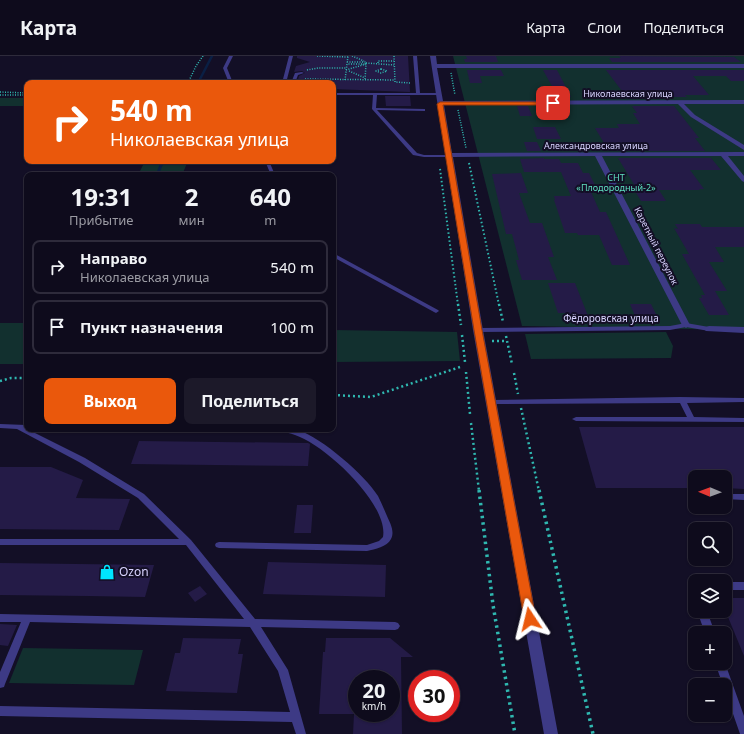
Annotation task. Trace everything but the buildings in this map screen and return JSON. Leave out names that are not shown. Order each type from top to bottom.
[{"type":"street","points":[[434,56],[440,104],[478,330],[551,734]]},
{"type":"street","points":[[435,66],[744,66]]},
{"type":"street","name":"Николаевская улица","points":[[440,104],[744,102]]},
{"type":"street","points":[[680,103],[693,116],[744,148]]},
{"type":"street","points":[[723,154],[744,180]]},
{"type":"street","name":"Александровская улица","points":[[449,156],[744,154]]},
{"type":"street","name":"Каретный переулок","points":[[598,155],[686,325]]},
{"type":"street","name":"Фёдоровская улица","points":[[709,329],[744,330]]},
{"type":"lane","points":[[231,56],[225,68],[231,80]]},
{"type":"lane","points":[[285,80],[291,56]]},
{"type":"lane","points":[[415,56],[418,94]]},
{"type":"lane","points":[[286,73],[294,73]]},
{"type":"lane","points":[[294,80],[296,74],[302,73]]},
{"type":"lane","points":[[336,94],[439,94]]},
{"type":"lane","points":[[375,94],[374,109],[415,154],[424,156],[449,156]]},
{"type":"lane","points":[[374,109],[424,110]]},
{"type":"lane","points":[[336,257],[436,311]]},
{"type":"lane","name":"Фёдоровская улица","points":[[478,330],[670,328],[686,325],[709,329]]},
{"type":"lane","points":[[682,399],[691,419]]},
{"type":"lane","points":[[491,402],[682,399],[744,400]]},
{"type":"lane","points":[[576,419],[744,420]]},
{"type":"lane","points":[[0,426],[23,427]]},
{"type":"lane","points":[[32,432],[141,496],[188,542],[252,622],[283,670],[301,734]]},
{"type":"lane","points":[[219,545],[367,548],[382,543],[387,538],[387,525],[374,497],[356,475],[317,442],[296,432]]},
{"type":"lane","points":[[732,497],[744,497]]},
{"type":"lane","points":[[0,542],[188,542]]},
{"type":"lane","points":[[732,586],[744,586]]},
{"type":"lane","points":[[0,618],[395,626]]},
{"type":"lane","points":[[0,684],[16,635],[27,618]]},
{"type":"lane","points":[[723,670],[742,718],[744,731]]},
{"type":"lane","points":[[0,712],[296,717]]},
{"type":"path","points":[[189,80],[203,56]]},
{"type":"path","points":[[317,56],[348,56],[345,80]]},
{"type":"path","points":[[352,56],[366,63]]},
{"type":"path","points":[[363,56],[363,61]]},
{"type":"path","points":[[394,56],[395,80]]},
{"type":"path","points":[[347,63],[363,61]]},
{"type":"path","points":[[347,63],[378,63],[378,61],[394,61]]},
{"type":"path","points":[[347,70],[366,63]]},
{"type":"path","points":[[365,79],[366,63]]},
{"type":"path","points":[[378,63],[378,65],[394,65]]},
{"type":"path","points":[[365,79],[347,70],[318,68],[302,71],[301,77],[303,79],[395,80],[395,82],[407,83]]},
{"type":"path","points":[[450,68],[456,99]]},
{"type":"path","points":[[381,69],[387,71],[381,73],[376,71],[381,69]]},
{"type":"path","points":[[381,73],[381,80]]},
{"type":"path","points":[[0,92],[24,92]]},
{"type":"path","points":[[0,95],[24,96]]},
{"type":"path","points":[[458,105],[467,150]]},
{"type":"path","points":[[470,161],[469,163],[504,327]]},
{"type":"path","points":[[440,169],[461,325]]},
{"type":"path","points":[[462,334],[465,362]]},
{"type":"path","points":[[505,334],[512,364]]},
{"type":"path","points":[[462,340],[470,340]]},
{"type":"path","points":[[492,341],[507,341]]},
{"type":"path","points":[[336,395],[371,397],[460,367]]},
{"type":"path","points":[[466,372],[470,414]]},
{"type":"path","points":[[514,373],[519,398]]},
{"type":"path","points":[[0,381],[10,378],[24,378]]},
{"type":"path","points":[[521,406],[593,734]]},
{"type":"path","points":[[471,423],[493,605],[516,734]]},
{"type":"green space","name":"СНТ «Плодородный-2»","points":[[453,56],[744,56],[744,330],[522,326]]},
{"type":"green space","points":[[0,98],[24,98],[24,106],[0,106]]},
{"type":"green space","points":[[144,164],[187,164],[183,172],[140,172]]},
{"type":"green space","points":[[0,323],[24,323],[24,364],[0,364]]},
{"type":"green space","points":[[336,330],[457,332],[460,361],[336,362]]},
{"type":"green space","points":[[666,332],[673,346],[671,358],[531,359],[525,334]]},
{"type":"green space","points":[[23,648],[143,650],[134,685],[9,683]]},
{"type":"waterway","points":[[200,80],[212,56]]},
{"type":"waterway","points":[[158,172],[162,164]]},
{"type":"place","name":"Ozon","points":[[107,572]]},
{"type":"route","points":[[530,619],[478,330],[440,104],[553,103]]}]
